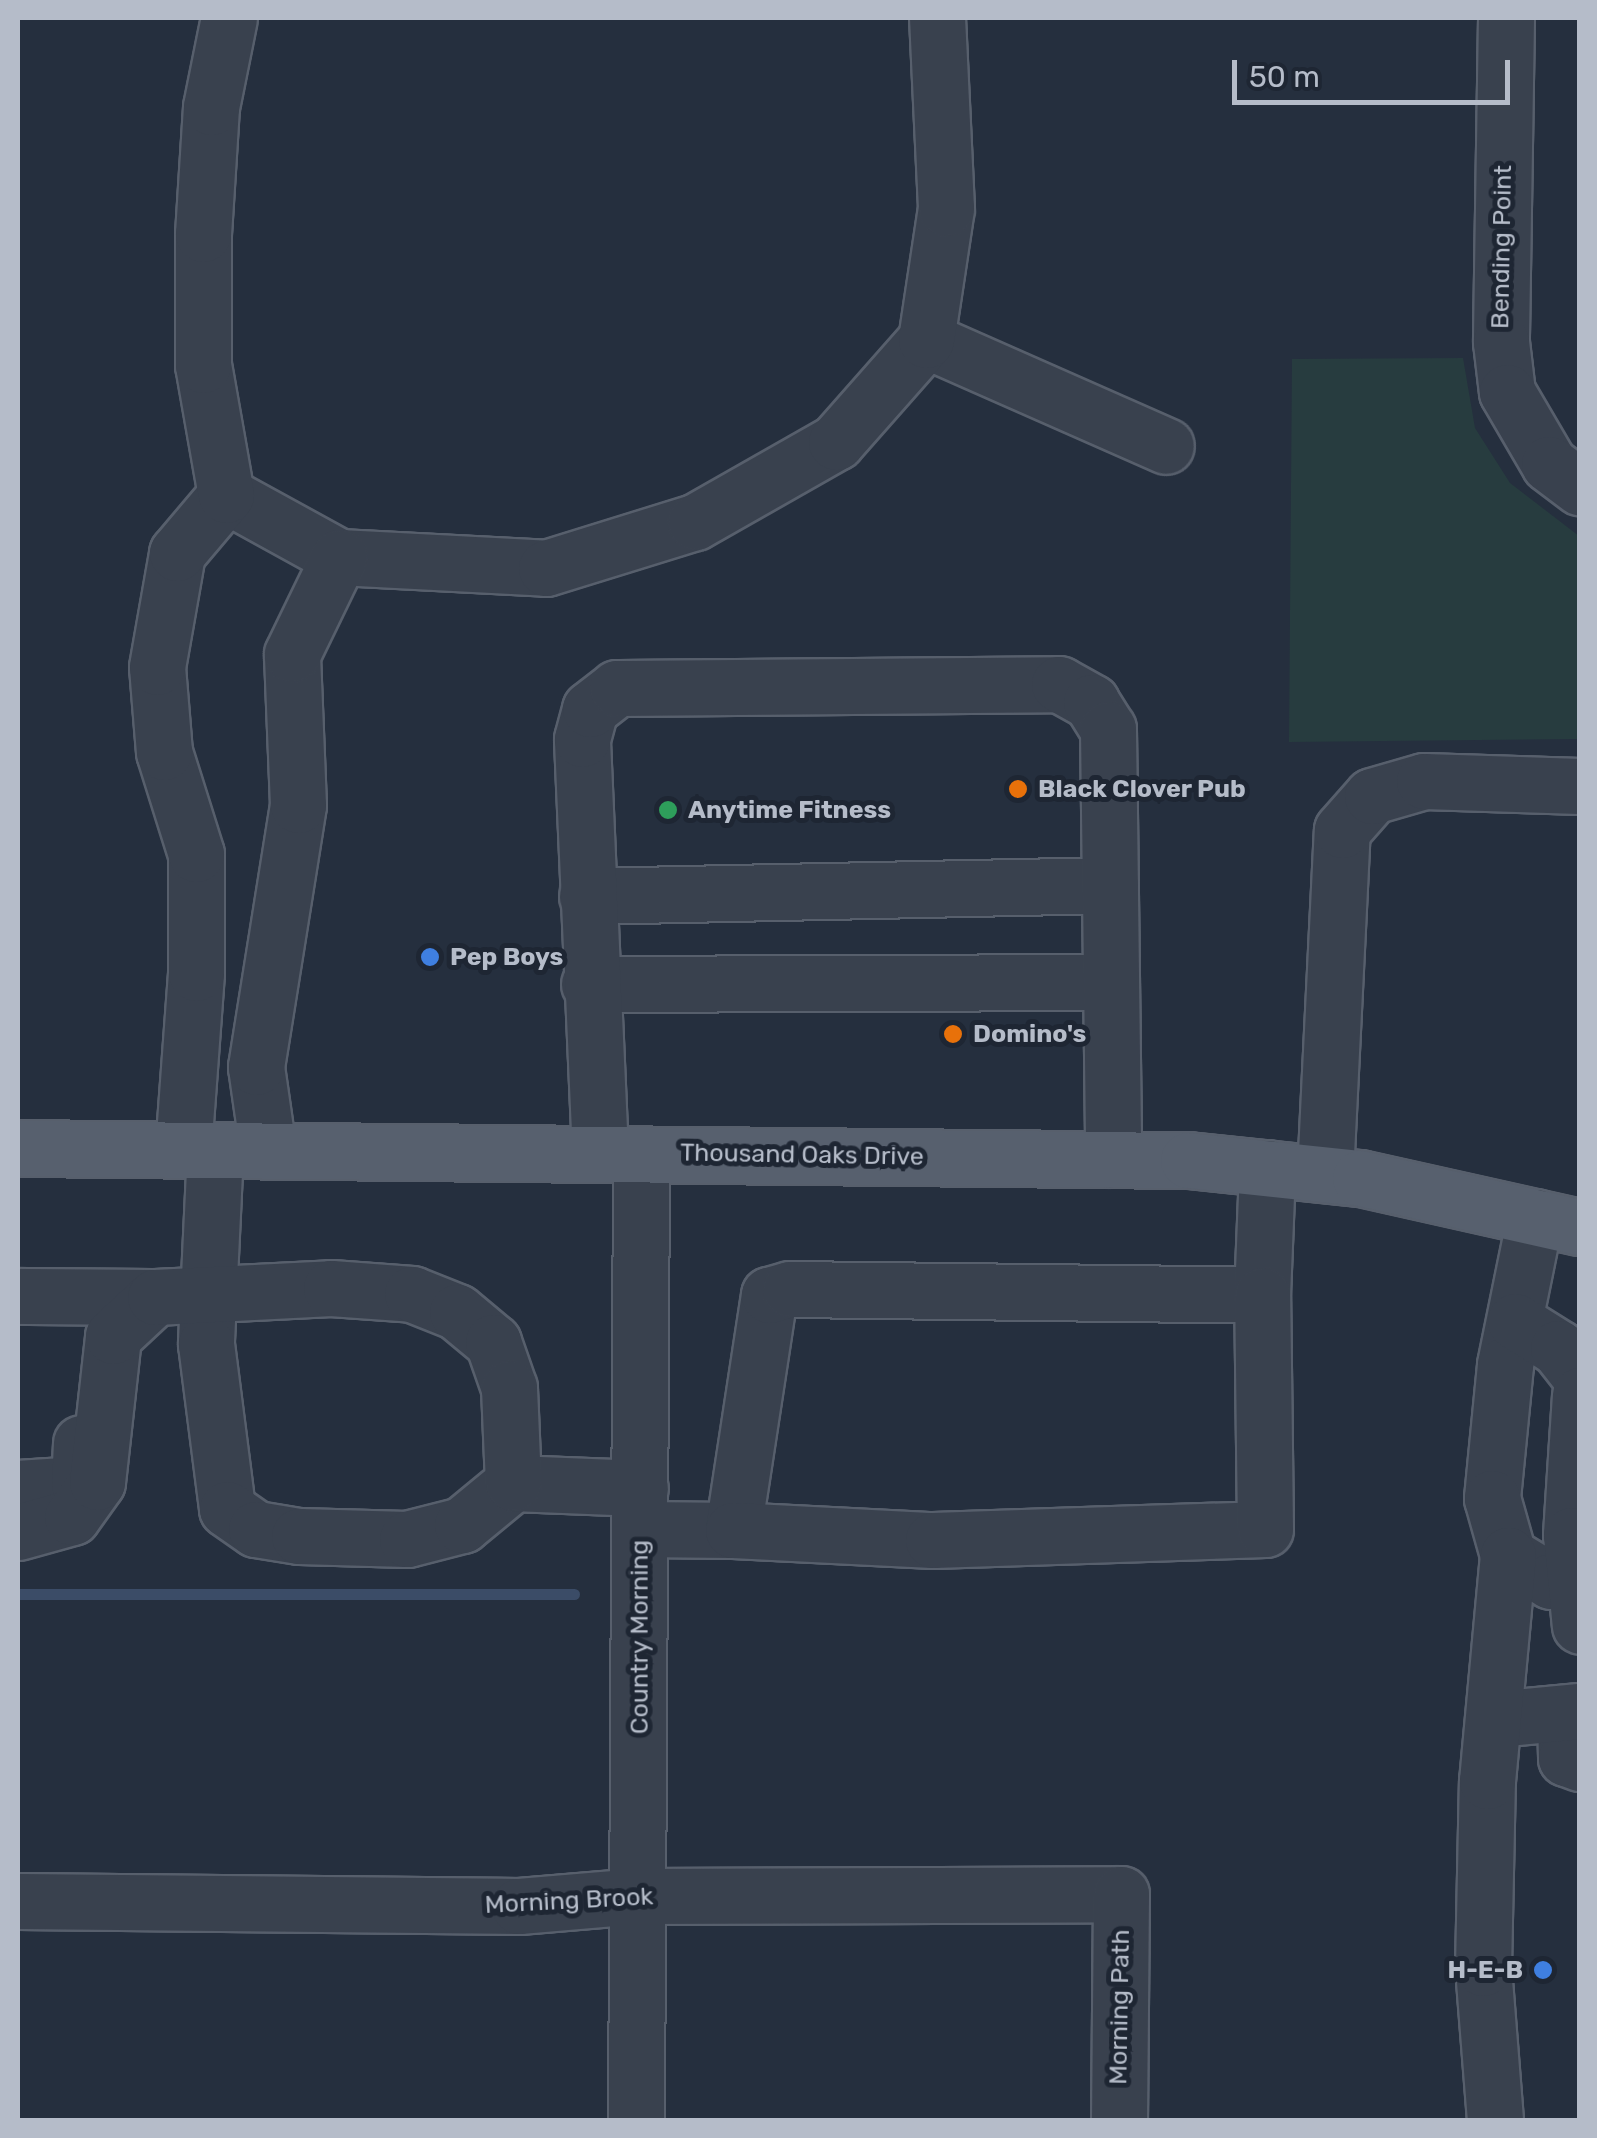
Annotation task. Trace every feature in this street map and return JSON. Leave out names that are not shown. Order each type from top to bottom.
[{"type":"main road","name":"Thousand Oaks Drive","points":[[18,1148],[1113,1159],[1325,1174],[1558,1222]]},
{"type":"street","points":[[226,495],[204,365],[202,234],[212,106],[230,18]]},
{"type":"street","points":[[226,495],[339,557],[546,568],[695,522],[836,442],[926,340],[946,208],[937,18]]},
{"type":"street","name":"Bending Point","points":[[1506,18],[1501,342],[1508,392],[1564,476]]},
{"type":"street","points":[[926,340],[1166,446]]},
{"type":"street","points":[[222,1150],[196,973],[196,854],[164,752],[157,666],[177,552],[226,495]]},
{"type":"street","points":[[339,557],[292,654],[298,805],[256,1067],[222,1150],[181,1295],[227,1509],[256,1529],[407,1539],[462,1525],[513,1482]]},
{"type":"street","name":"Country Morning","points":[[636,2120],[640,1509],[620,1153],[590,984],[582,738],[590,709],[618,688],[1060,684],[1091,702],[1108,729],[1113,1159]]},
{"type":"street","points":[[1325,1174],[1342,830],[1372,796],[1424,781],[1580,786]]},
{"type":"street","points":[[587,896],[1110,885]]},
{"type":"street","points":[[590,984],[1110,982]]},
{"type":"street","points":[[513,1482],[733,1530],[933,1540],[1265,1530],[1262,1294],[1267,1168]]},
{"type":"street","points":[[1495,2120],[1483,1968],[1495,1719],[1508,1555],[1492,1498],[1514,1321],[1558,1222]]},
{"type":"street","points":[[733,1530],[770,1295],[790,1289],[1262,1294]]},
{"type":"street","points":[[18,1296],[396,1293],[457,1312],[493,1342],[509,1388],[513,1482]]},
{"type":"street","points":[[18,1488],[78,1484],[87,1357],[181,1295]]},
{"type":"street","points":[[1514,1321],[1558,1348],[1580,1376]]},
{"type":"street","points":[[18,1532],[72,1517],[97,1482],[114,1336]]},
{"type":"street","points":[[1579,1596],[1571,1496],[1580,1395]]},
{"type":"street","points":[[1508,1555],[1579,1596]]},
{"type":"street","points":[[1495,1719],[1575,1730]]},
{"type":"street","name":"Morning Brook","points":[[18,1902],[520,1906],[639,1896],[1121,1894]]},
{"type":"street","name":"Morning Path","points":[[1118,2120],[1121,1894]]},
{"type":"green space","points":[[1463,358],[1475,428],[1510,483],[1579,536],[1579,739],[1289,742],[1292,359]]},
{"type":"waterway","points":[[18,1594],[574,1594]]},
{"type":"place","name":"Black Clover Pub","points":[[1018,789]]},
{"type":"place","name":"Anytime Fitness","points":[[668,810]]},
{"type":"place","name":"Pep Boys","points":[[430,957]]},
{"type":"place","name":"Domino's","points":[[953,1034]]},
{"type":"place","name":"H-E-B","points":[[1543,1970]]}]
